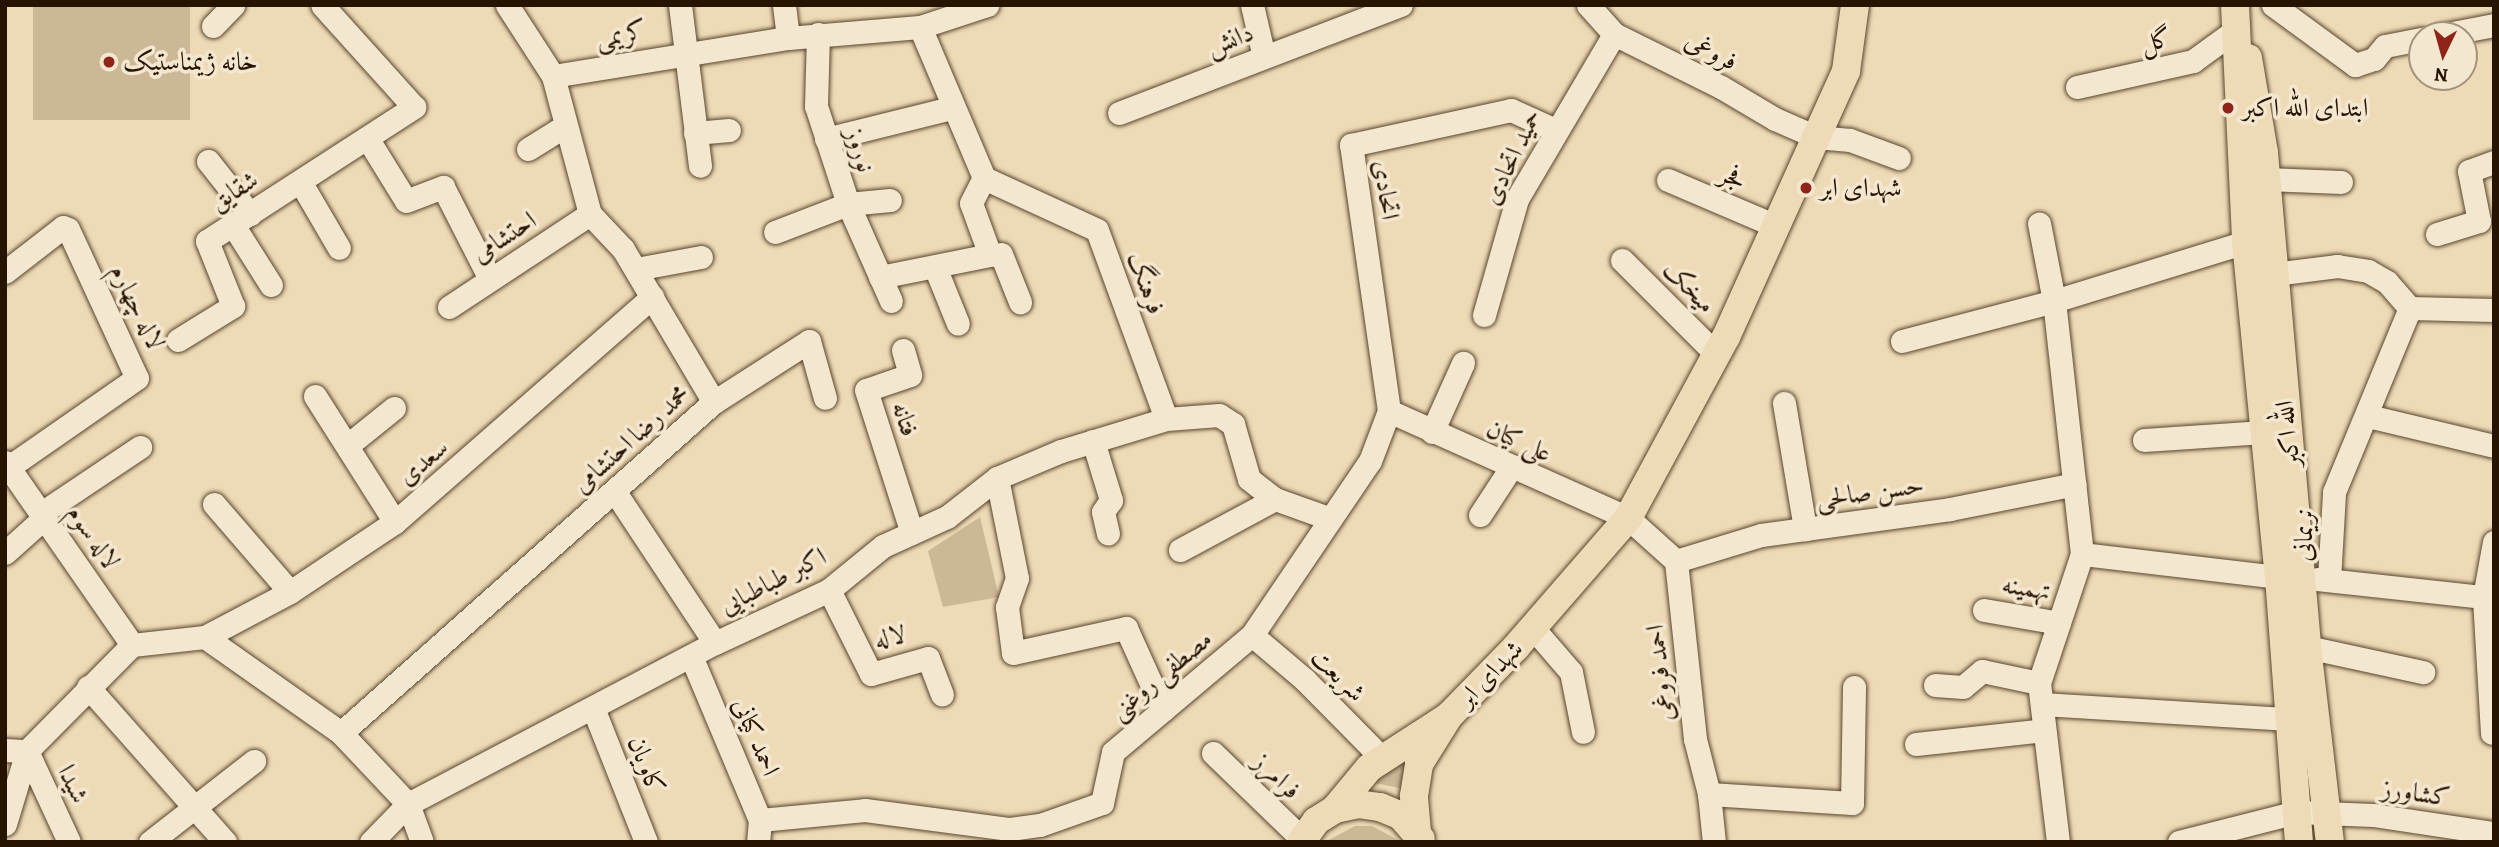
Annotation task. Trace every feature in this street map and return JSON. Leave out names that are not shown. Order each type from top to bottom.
[{"type":"main road","name":"شهدای ابر","points":[[1449,716],[1534,628],[1628,518],[1717,355],[1846,71],[1855,5]]},
{"type":"main road","name":"الله اکبر","points":[[2236,17],[2254,74],[2266,179],[2304,579],[2307,647],[2329,811],[2330,842]]},
{"type":"main road","name":"الله اکبر","points":[[2236,17],[2235,68],[2246,242],[2264,432],[2304,579],[2290,719],[2299,842]]},
{"type":"main road","points":[[1301,840],[1316,821],[1335,809],[1382,758],[1449,716]]},
{"type":"main road","points":[[1420,837],[1415,796],[1419,764],[1449,716]]},
{"type":"main road","points":[[1335,809],[1358,804],[1380,807],[1401,816],[1420,837]]},
{"type":"street","points":[[213,26],[233,5]]},
{"type":"street","name":"شقایق","points":[[178,340],[233,306],[207,241],[369,141],[414,107],[322,5]]},
{"type":"street","name":"محمد رضا احتشامی","points":[[341,733],[714,402],[624,249],[590,214],[553,76],[507,5]]},
{"type":"street","points":[[680,5],[700,166]]},
{"type":"street","points":[[784,5],[788,38]]},
{"type":"street","name":"کریمی","points":[[553,76],[684,52],[788,38],[920,27],[987,5]]},
{"type":"street","points":[[1252,5],[1264,57]]},
{"type":"street","name":"دانش","points":[[1118,113],[1401,5]]},
{"type":"street","name":"فروغی","points":[[1588,5],[1614,34],[1721,87],[1774,120],[1816,137],[1850,140],[1899,158]]},
{"type":"street","points":[[2273,5],[2355,65],[2374,59],[2385,46],[2408,42]]},
{"type":"street","points":[[2491,5],[2494,23]]},
{"type":"street","name":"گل","points":[[2077,87],[2193,61],[2236,17]]},
{"type":"street","points":[[920,27],[951,108],[984,178],[971,203],[1002,253],[1020,302]]},
{"type":"street","name":"نوروز","points":[[818,34],[816,106],[848,204],[891,301]]},
{"type":"street","name":"حمید اتحادی","points":[[1484,316],[1517,199],[1555,130],[1614,34]]},
{"type":"street","points":[[826,139],[951,108]]},
{"type":"street","name":"اتحادی","points":[[1389,411],[1351,145],[1511,110],[1555,130]]},
{"type":"street","points":[[528,149],[565,126]]},
{"type":"street","points":[[695,133],[729,130]]},
{"type":"street","points":[[369,141],[406,201],[443,187],[491,279]]},
{"type":"street","points":[[208,162],[242,219],[271,285]]},
{"type":"street","points":[[2437,234],[2479,221],[2469,171],[2494,162]]},
{"type":"street","name":"فرهنگ","points":[[984,178],[1097,230],[1166,419]]},
{"type":"street","points":[[2266,179],[2341,182]]},
{"type":"street","name":"فجر","points":[[1668,180],[1776,226]]},
{"type":"street","points":[[301,183],[339,248]]},
{"type":"street","points":[[775,232],[848,204],[890,200]]},
{"type":"street","name":"احتشامی","points":[[449,307],[590,214]]},
{"type":"street","points":[[2039,223],[2054,301],[2082,554],[2059,622],[2040,694],[2057,842]]},
{"type":"street","name":"لاله چهارم","points":[[5,272],[63,227],[68,229],[137,378],[7,465]]},
{"type":"street","points":[[1902,341],[2054,301],[2246,242]]},
{"type":"street","points":[[880,277],[1002,253]]},
{"type":"street","points":[[635,269],[701,257]]},
{"type":"street","name":"میخک","points":[[1622,260],[1717,355]]},
{"type":"street","points":[[2274,274],[2337,266],[2368,271],[2387,282],[2410,308],[2494,310]]},
{"type":"street","points":[[935,267],[958,324]]},
{"type":"street","name":"سعدی","points":[[205,637],[290,592],[395,522],[652,297]]},
{"type":"street","name":"نریمانی","points":[[2304,579],[2334,492],[2368,416],[2410,308]]},
{"type":"street","points":[[714,402],[809,341],[825,398]]},
{"type":"street","name":"فتانه","points":[[903,350],[910,375],[866,390],[912,533]]},
{"type":"street","points":[[1432,432],[1463,363]]},
{"type":"street","points":[[315,396],[395,522]]},
{"type":"street","points":[[1784,403],[1805,529]]},
{"type":"street","points":[[348,445],[394,408]]},
{"type":"street","name":"علی کیان","points":[[1389,411],[1510,469],[1628,518]]},
{"type":"street","name":"مصطفی روغنی","points":[[759,831],[865,810],[1042,833],[1102,803],[1113,752],[1252,635],[1370,461],[1389,411]]},
{"type":"street","points":[[1166,419],[1199,414],[1219,415],[1233,424],[1249,479],[1275,499],[1331,519]]},
{"type":"street","points":[[2368,416],[2494,446]]},
{"type":"street","name":"اکبر طباطبایی","points":[[371,842],[408,804],[715,643],[829,590],[883,546],[947,517],[997,478],[1093,441],[1166,419]]},
{"type":"street","points":[[2144,440],[2264,432]]},
{"type":"street","points":[[1093,441],[1111,500],[1103,512],[1108,533]]},
{"type":"street","points":[[5,553],[44,514],[140,447]]},
{"type":"street","name":"لاله سوم","points":[[7,465],[44,514],[132,645]]},
{"type":"street","points":[[1480,515],[1510,469]]},
{"type":"street","points":[[997,478],[1017,578],[1007,607],[1013,653],[1126,628],[1163,710]]},
{"type":"street","name":"حسن صالحی","points":[[1676,561],[1761,535],[1950,509],[2075,484]]},
{"type":"street","points":[[615,492],[715,643]]},
{"type":"street","points":[[1180,550],[1275,499]]},
{"type":"street","points":[[214,504],[290,592]]},
{"type":"street","points":[[1628,518],[1676,561]]},
{"type":"street","points":[[2492,733],[2492,665],[2484,597],[2494,542]]},
{"type":"street","points":[[2082,554],[2484,597]]},
{"type":"street","name":"احمد فروغی","points":[[1676,561],[1695,739],[1709,794],[1714,842]]},
{"type":"street","name":"لاله","points":[[829,590],[871,674],[928,658],[942,694]]},
{"type":"street","name":"تهمینه","points":[[1984,610],[2059,622]]},
{"type":"street","points":[[1534,628],[1572,671],[1583,732]]},
{"type":"street","name":"شریعت","points":[[1252,635],[1305,680],[1382,758]]},
{"type":"street","points":[[5,824],[16,750],[132,645],[205,637],[341,733],[408,804],[422,842]]},
{"type":"street","points":[[2307,647],[2423,672]]},
{"type":"street","name":"احمد کیانی","points":[[691,656],[759,831]]},
{"type":"street","points":[[1935,685],[1963,687],[1982,671],[2040,694],[2290,719]]},
{"type":"street","points":[[88,687],[225,842]]},
{"type":"street","points":[[1709,794],[1852,803],[1854,687]]},
{"type":"street","name":"کاویان","points":[[593,708],[646,842]]},
{"type":"street","points":[[1916,744],[2044,730]]},
{"type":"street","name":"شیدا","points":[[16,750],[69,842]]},
{"type":"street","name":"فرامرز","points":[[1213,753],[1301,840]]},
{"type":"street","points":[[150,842],[195,810],[254,761]]},
{"type":"street","name":"کشاورز","points":[[2179,842],[2297,812],[2329,811],[2494,833]]},
{"type":"shaded area","name":"خانه ژیمناستیک","points":[[33,5],[190,5],[190,120],[33,120]]},
{"type":"shaded area","points":[[980,517],[999,597],[943,607],[928,551]]},
{"type":"shaded area","points":[[1423,736],[1409,790],[1370,782]]},
{"type":"shaded area","points":[[1355,826],[1372,826],[1402,842],[1325,842]]},
{"type":"place","name":"خانه ژیمناستیک","points":[[109,62]]},
{"type":"place","name":"ابتدای الله اکبر","points":[[2228,108]]},
{"type":"place","name":"شهدای ابر","points":[[1806,188]]}]
